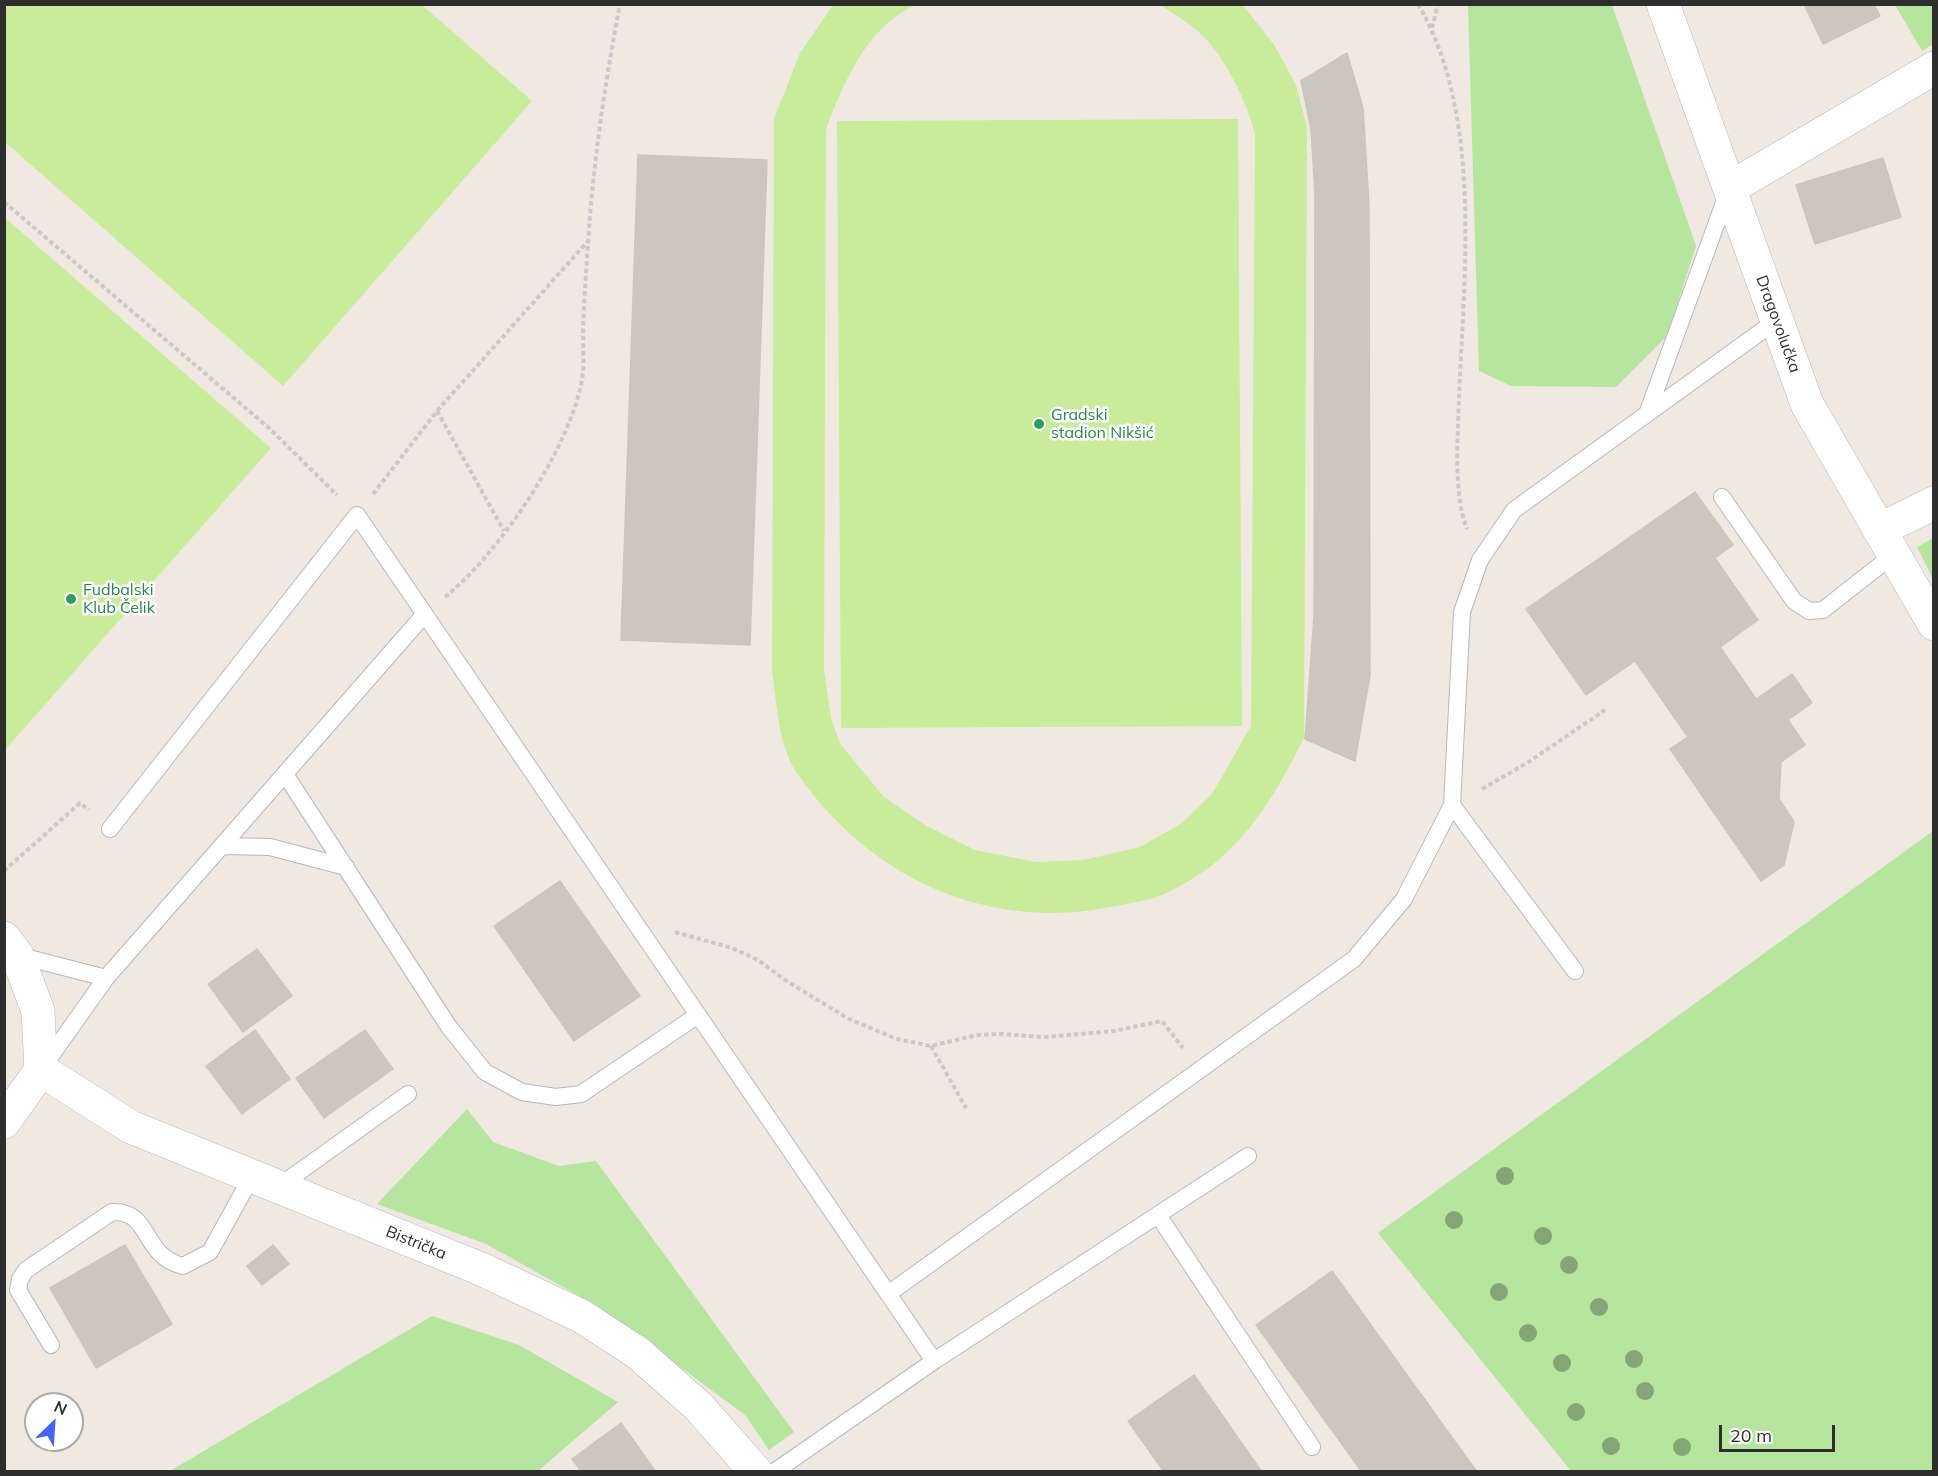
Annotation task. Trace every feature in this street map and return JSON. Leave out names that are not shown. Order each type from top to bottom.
[{"type":"street","name":"Dragovolučka","points":[[1663,4],[1806,404],[1934,624]]},
{"type":"street","points":[[1730,188],[1934,68]]},
{"type":"street","points":[[1886,542],[1934,503]]},
{"type":"street","points":[[4,1122],[41,1070],[38,1011],[11,946]]},
{"type":"street","name":"Bistrička","points":[[41,1070],[131,1127],[481,1269],[581,1316],[638,1353],[699,1407],[756,1472]]},
{"type":"lane","points":[[1647,414],[1730,188]]},
{"type":"lane","points":[[888,1294],[1354,959],[1404,899],[1452,805],[1462,612],[1480,560],[1514,510],[1777,320]]},
{"type":"lane","points":[[1722,497],[1794,601],[1809,611],[1823,610],[1886,542]]},
{"type":"lane","points":[[110,829],[357,515],[934,1361]]},
{"type":"lane","points":[[41,1070],[106,978],[424,615]]},
{"type":"lane","points":[[285,774],[456,1036],[485,1072],[522,1092],[556,1097],[581,1094],[698,1015]]},
{"type":"lane","points":[[1452,805],[1575,971]]},
{"type":"lane","points":[[222,846],[270,847],[346,867]]},
{"type":"lane","points":[[11,946],[106,978]]},
{"type":"lane","points":[[51,1345],[18,1290],[20,1279],[27,1270],[112,1212],[125,1212],[136,1219],[156,1250],[168,1262],[183,1266],[210,1252],[265,1182],[408,1095]]},
{"type":"lane","points":[[774,1472],[934,1361],[1248,1156]]},
{"type":"lane","points":[[1158,1215],[1312,1447]]},
{"type":"path","points":[[424,615],[470,577],[534,490],[562,442],[572,417],[582,383],[588,241],[607,72],[620,4]]},
{"type":"path","points":[[1418,4],[1432,28],[1451,88],[1466,196],[1459,482],[1465,525],[1480,560]]},
{"type":"path","points":[[1432,28],[1438,4]]},
{"type":"path","points":[[4,202],[269,428],[357,515],[437,411],[588,241]]},
{"type":"path","points":[[437,411],[504,531]]},
{"type":"path","points":[[1452,805],[1527,764],[1605,710]]},
{"type":"path","points":[[4,871],[80,803],[110,829]]},
{"type":"path","points":[[632,919],[732,948],[758,960],[849,1019],[897,1039],[931,1046],[977,1035],[1046,1037],[1114,1031],[1162,1021],[1199,1070]]},
{"type":"path","points":[[931,1046],[966,1108]]},
{"type":"green space","points":[[5,4],[422,5],[532,101],[283,386],[5,142]]},
{"type":"green space","points":[[833,5],[915,5],[883,27],[870,42],[849,75],[826,129],[824,669],[831,719],[841,745],[884,797],[925,825],[975,850],[1036,862],[1083,860],[1140,847],[1182,823],[1212,794],[1251,726],[1255,134],[1233,79],[1209,42],[1199,32],[1160,5],[1243,5],[1275,46],[1296,85],[1307,127],[1304,738],[1286,773],[1243,836],[1209,868],[1160,896],[1116,906],[1069,912],[1023,912],[979,904],[936,889],[897,869],[860,842],[826,810],[797,773],[786,750],[779,724],[772,672],[774,119],[800,53]]},
{"type":"green space","points":[[1468,5],[1612,5],[1696,246],[1667,336],[1616,387],[1511,386],[1479,371]]},
{"type":"green space","points":[[1895,5],[1933,5],[1933,44],[1922,51]]},
{"type":"green space","name":"Gradski stadion Nikšić","points":[[1238,119],[1242,726],[841,728],[837,121]]},
{"type":"green space","name":"Fudbalski Klub Čelik","points":[[5,218],[271,448],[5,750]]},
{"type":"green space","points":[[1933,538],[1933,579],[1917,547]]},
{"type":"green space","points":[[1933,831],[1933,1471],[1571,1471],[1378,1233]]},
{"type":"green space","points":[[467,1109],[493,1142],[559,1166],[596,1161],[794,1432],[769,1450],[745,1415],[599,1307],[486,1244],[377,1204]]},
{"type":"green space","points":[[432,1316],[519,1345],[618,1402],[538,1471],[170,1471]]},
{"type":"building","points":[[1804,4],[1874,4],[1880,16],[1823,44]]},
{"type":"building","points":[[1347,53],[1363,108],[1369,205],[1370,675],[1355,761],[1305,739],[1314,616],[1315,195],[1311,129],[1301,81]]},
{"type":"building","points":[[638,155],[767,160],[750,645],[621,640]]},
{"type":"building","points":[[1883,158],[1901,217],[1815,244],[1796,185]]},
{"type":"building","points":[[1695,492],[1733,545],[1715,558],[1758,620],[1720,647],[1756,699],[1792,674],[1812,703],[1788,720],[1805,745],[1781,762],[1779,799],[1794,822],[1784,865],[1761,881],[1670,749],[1688,737],[1635,661],[1586,695],[1526,609]]},
{"type":"building","points":[[560,881],[640,996],[574,1041],[494,926]]},
{"type":"building","points":[[257,949],[292,996],[243,1032],[208,984]]},
{"type":"building","points":[[255,1030],[290,1079],[242,1114],[206,1066]]},
{"type":"building","points":[[365,1030],[393,1069],[324,1118],[296,1078]]},
{"type":"building","points":[[125,1245],[172,1324],[96,1368],[50,1288]]},
{"type":"building","points":[[273,1245],[289,1264],[262,1285],[247,1266]]},
{"type":"building","points":[[1332,1271],[1477,1472],[1362,1472],[1256,1325]]},
{"type":"building","points":[[1194,1375],[1262,1472],[1164,1472],[1128,1421]]},
{"type":"building","points":[[621,1423],[656,1472],[582,1472],[572,1459]]},
{"type":"place","name":"Gradski stadion Nikšić","points":[[1039,424]]},
{"type":"place","name":"Fudbalski Klub Čelik","points":[[71,599]]}]
